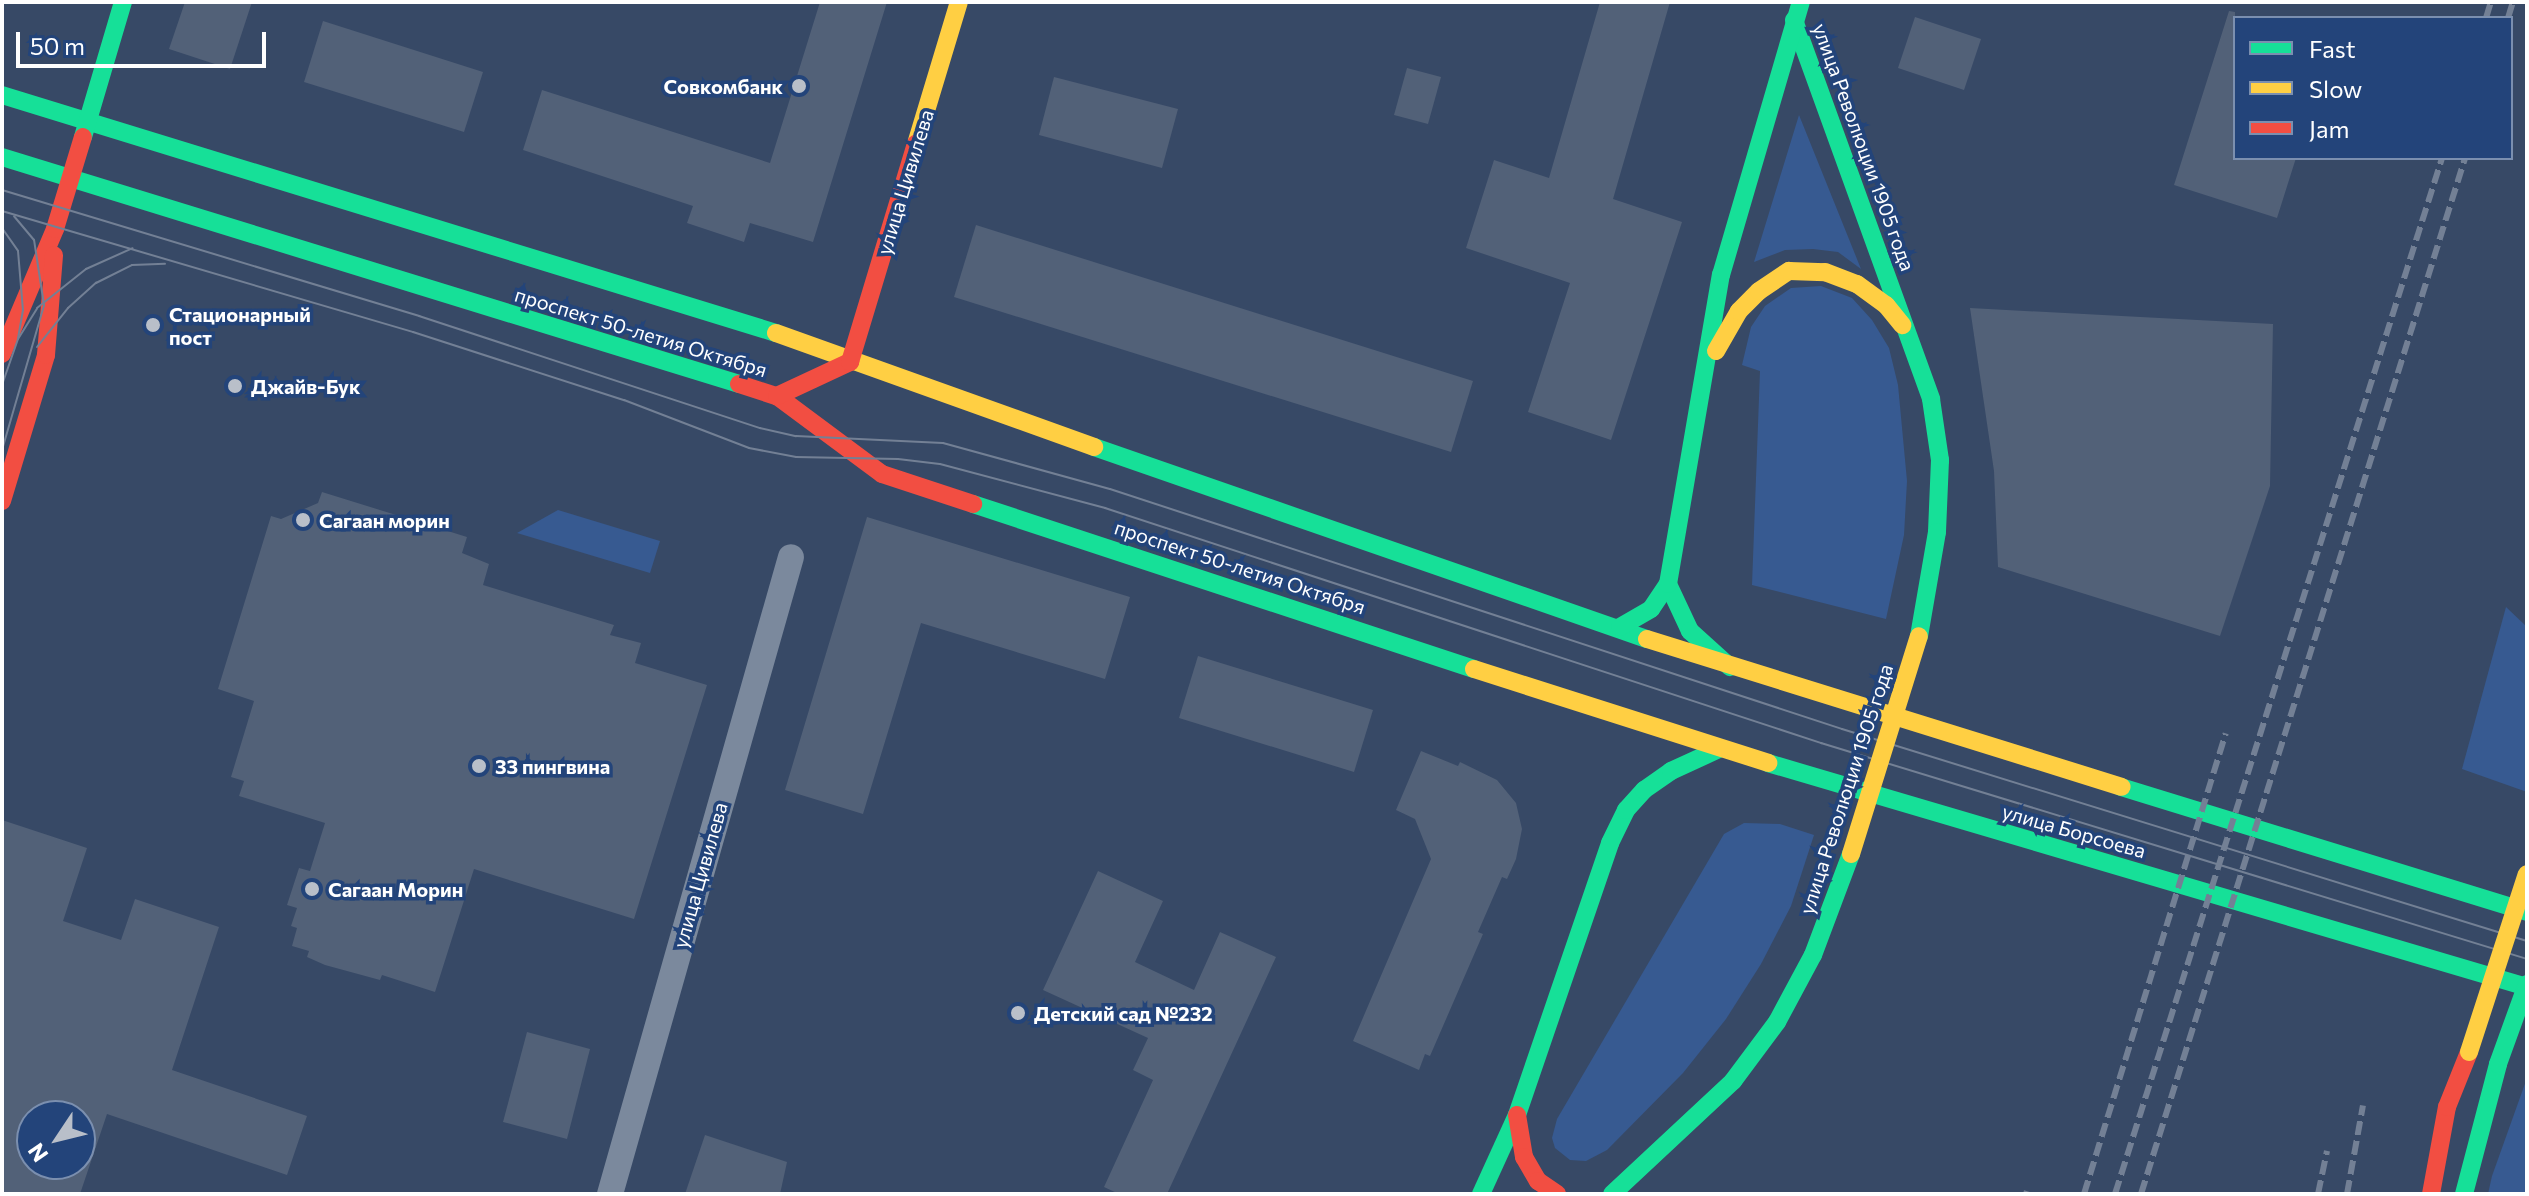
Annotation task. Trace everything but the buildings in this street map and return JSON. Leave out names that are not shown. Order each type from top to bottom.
[{"type":"main road","points":[[4,349],[55,229],[123,2]]},
{"type":"main road","name":"улица Цивилева","points":[[850,362],[959,2]]},
{"type":"main road","name":"улица Революции 1905 года","points":[[1620,627],[1651,609],[1668,584],[1709,364],[1721,275],[1801,2]]},
{"type":"main road","name":"улица Революции 1905 года","points":[[1610,1192],[1733,1081],[1777,1022],[1813,955],[1851,854],[1919,636],[1937,532],[1940,460],[1931,399],[1794,20]]},
{"type":"main road","name":"проспект 50-летия Октября","points":[[2,95],[465,239],[744,321],[850,362],[1731,668],[2527,912]]},
{"type":"main road","name":"проспект 50-летия Октября","points":[[2,157],[777,396],[882,474],[1612,711]]},
{"type":"main road","points":[[2,501],[46,355],[55,229]]},
{"type":"main road","name":"улица Революции 1905 года","points":[[1709,364],[1739,311],[1759,291],[1789,271],[1825,272],[1857,284],[1886,305],[1909,333]]},
{"type":"main road","points":[[777,396],[850,362]]},
{"type":"main road","points":[[1668,584],[1690,631],[1731,668]]},
{"type":"main road","name":"улица Борсоева","points":[[1612,711],[1719,749],[2527,985],[2498,1064],[2464,1194]]},
{"type":"main road","points":[[1481,1194],[1517,1115],[1610,843],[1626,810],[1644,790],[1671,771],[1719,749]]},
{"type":"main road","points":[[2431,1194],[2447,1107],[2469,1052],[2527,874]]},
{"type":"main road","points":[[1517,1115],[1524,1157],[1538,1181],[1557,1194]]},
{"type":"street","name":"улица Цивилева","points":[[610,1194],[791,557]]},
{"type":"shaded area","points":[[1799,115],[1861,269],[1838,252],[1813,249],[1785,250],[1754,262]]},
{"type":"shaded area","points":[[1821,286],[1852,298],[1872,320],[1889,348],[1898,385],[1907,481],[1904,535],[1886,619],[1752,585],[1760,371],[1742,365],[1751,327],[1765,306],[1791,288]]},
{"type":"shaded area","points":[[558,510],[660,541],[650,573],[517,533]]},
{"type":"shaded area","points":[[2506,607],[2527,627],[2527,792],[2462,769]]},
{"type":"shaded area","points":[[1744,823],[1780,824],[1814,835],[1791,906],[1761,964],[1726,1019],[1683,1073],[1607,1150],[1586,1161],[1570,1160],[1555,1148],[1552,1138],[1557,1119],[1724,834]]},
{"type":"shaded area","points":[[2527,1078],[2527,1194],[2488,1194],[2492,1176]]},
{"type":"tram line","points":[[2,190],[419,316],[760,428],[796,436],[943,443],[1110,489],[1842,729],[2527,941]]},
{"type":"tram line","points":[[2,211],[413,332],[624,400],[749,448],[796,457],[898,459],[940,464],[1105,508],[1821,743],[2527,959]]},
{"type":"tram line","points":[[2,450],[44,305],[34,240],[14,216]]},
{"type":"tram line","points":[[2,228],[18,251],[23,310],[18,339],[2,385]]},
{"type":"tram line","points":[[18,339],[37,308],[86,269],[133,248]]},
{"type":"tram line","points":[[37,347],[68,308],[96,283],[132,265],[165,264]]},
{"type":"railway","points":[[2487,16],[2491,2]]},
{"type":"railway","points":[[2509,16],[2513,2]]},
{"type":"railway","points":[[2115,1194],[2441,160]]},
{"type":"railway","points":[[2141,1194],[2464,160]]},
{"type":"railway","points":[[2084,1194],[2226,733]]},
{"type":"railway","points":[[2347,1194],[2363,1105]]},
{"type":"railway","points":[[2318,1194],[2327,1151]]},
{"type":"traffic: fast","points":[[83,137],[123,2]]},
{"type":"traffic: fast","points":[[1620,627],[1651,609],[1668,584],[1721,275],[1801,2]]},
{"type":"traffic: fast","points":[[1794,20],[1931,399],[1940,460],[1937,532],[1919,636]]},
{"type":"traffic: fast","points":[[2,95],[776,333]]},
{"type":"traffic: fast","points":[[2,157],[739,384]]},
{"type":"traffic: fast","points":[[1094,447],[1647,639]]},
{"type":"traffic: fast","points":[[973,504],[1474,669]]},
{"type":"traffic: fast","points":[[1668,584],[1690,631],[1730,667]]},
{"type":"traffic: fast","points":[[1481,1194],[1517,1115],[1610,843],[1626,810],[1644,790],[1671,771],[1719,749]]},
{"type":"traffic: fast","points":[[1768,763],[2527,987]]},
{"type":"traffic: fast","points":[[2121,787],[2527,912]]},
{"type":"traffic: fast","points":[[1612,1194],[1733,1081],[1777,1022],[1813,955],[1851,854]]},
{"type":"traffic: fast","points":[[2498,1064],[2527,984]]},
{"type":"traffic: fast","points":[[2464,1194],[2498,1064]]},
{"type":"traffic: slow","points":[[916,144],[959,2]]},
{"type":"traffic: slow","points":[[1716,351],[1739,311],[1759,291],[1789,271],[1825,272],[1857,284],[1886,305],[1902,325]]},
{"type":"traffic: slow","points":[[776,333],[1094,447]]},
{"type":"traffic: slow","points":[[1851,854],[1919,636]]},
{"type":"traffic: slow","points":[[1647,639],[2121,787]]},
{"type":"traffic: slow","points":[[1474,669],[1768,763]]},
{"type":"traffic: slow","points":[[2469,1052],[2527,874]]},
{"type":"traffic: jam","points":[[2,354],[55,229],[83,137]]},
{"type":"traffic: jam","points":[[777,396],[850,362],[916,144]]},
{"type":"traffic: jam","points":[[2,501],[46,355],[54,255]]},
{"type":"traffic: jam","points":[[739,384],[777,396],[882,474],[973,504]]},
{"type":"traffic: jam","points":[[2431,1194],[2447,1107],[2469,1052]]},
{"type":"traffic: jam","points":[[1517,1115],[1524,1157],[1538,1181],[1557,1194]]},
{"type":"place","name":"Совкомбанк","points":[[799,86]]},
{"type":"place","name":"Стационарный пост","points":[[153,325]]},
{"type":"place","name":"Джайв-Бук","points":[[235,386]]},
{"type":"place","name":"Сагаан морин","points":[[303,520]]},
{"type":"place","name":"33 пингвина","points":[[479,766]]},
{"type":"place","name":"Сагаан Морин","points":[[312,889]]},
{"type":"place","name":"Детский сад №232","points":[[1018,1013]]}]
